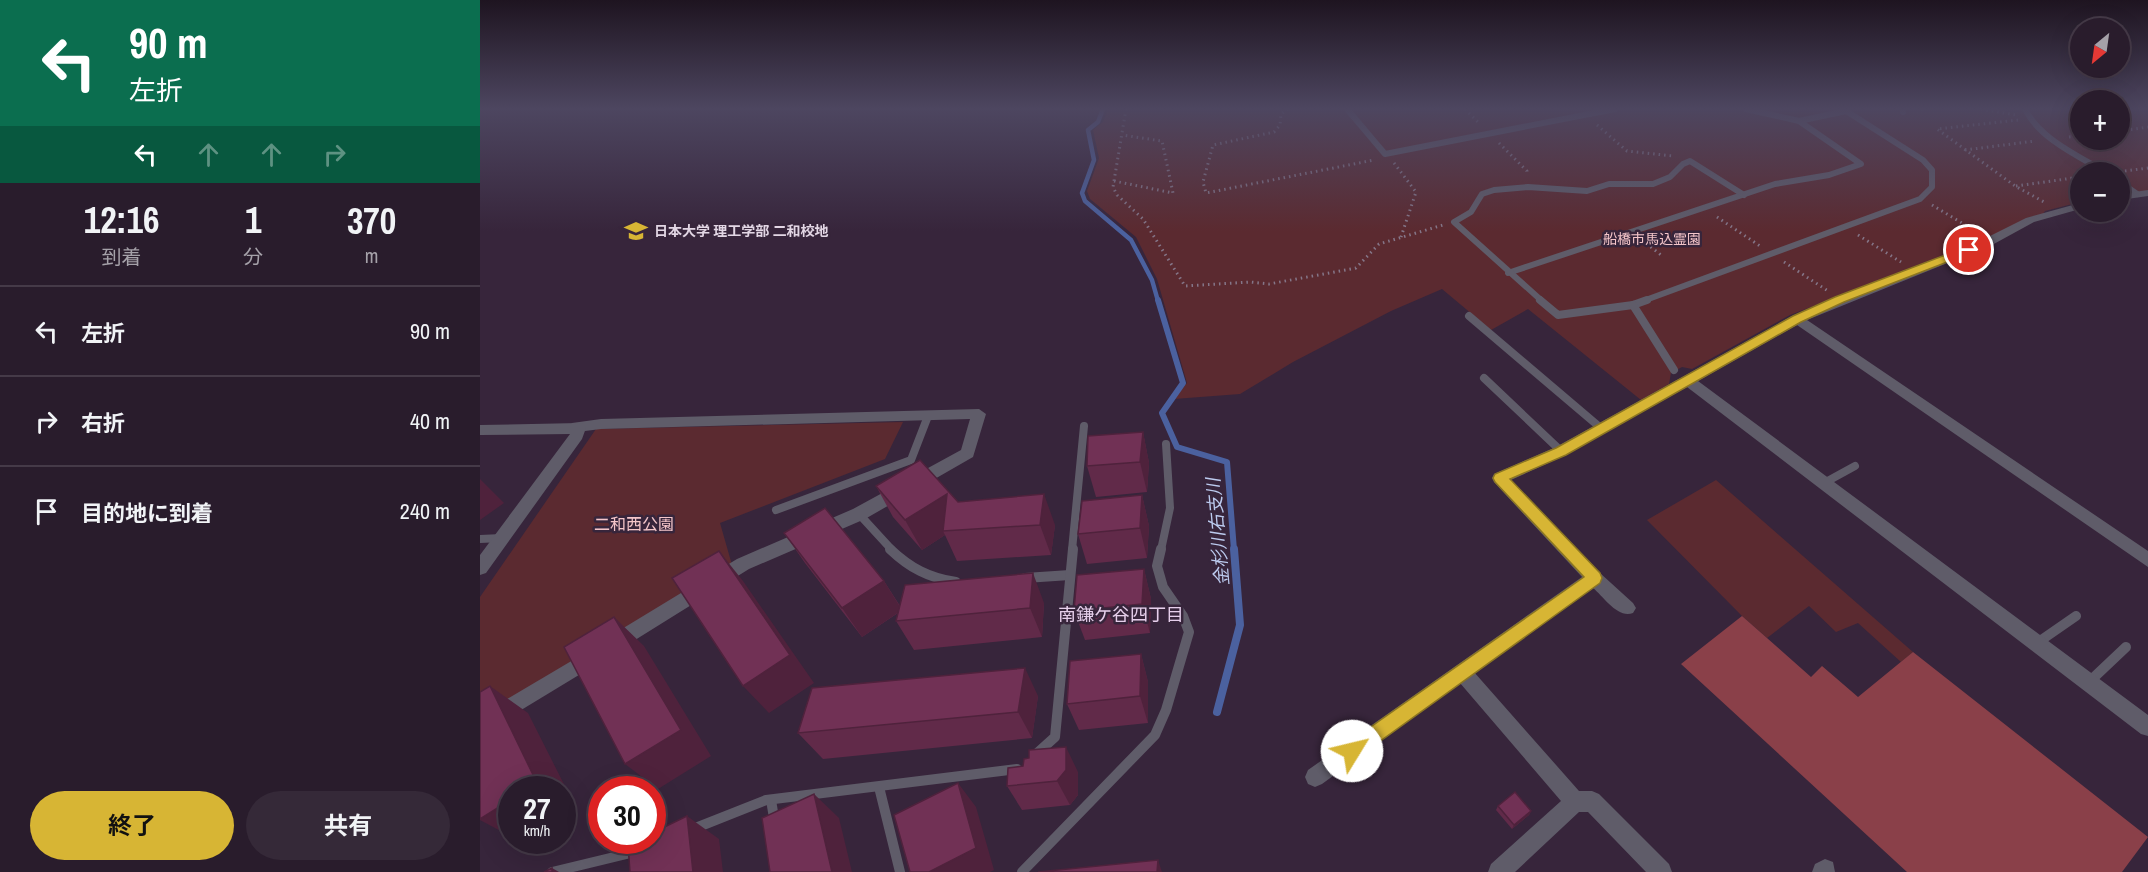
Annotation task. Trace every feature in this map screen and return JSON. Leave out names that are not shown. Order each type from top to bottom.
[{"type":"street","points":[[1627,608],[1594,578],[1500,478],[1561,451],[1602,429],[1681,375],[1797,319],[1988,242],[2030,220],[2070,209]]},
{"type":"street","points":[[1797,319],[2148,560]]},
{"type":"street","points":[[1681,375],[2148,727]]},
{"type":"street","points":[[480,430],[577,427],[601,424],[979,414],[968,453],[860,514],[743,564],[480,726]]},
{"type":"street","points":[[480,568],[577,435],[579,428],[577,427]]},
{"type":"street","points":[[1315,777],[1594,578]]},
{"type":"street","points":[[1461,672],[1575,802]]},
{"type":"street","points":[[1499,872],[1575,802],[1592,801],[1661,872]]},
{"type":"lane","points":[[1381,150],[1385,154],[1407,150]]},
{"type":"lane","points":[[1508,273],[1775,184],[1829,176],[1861,164],[1840,150]]},
{"type":"lane","points":[[1744,195],[1690,161],[1683,164],[1670,177],[1653,184],[1610,183],[1587,191],[1528,187],[1494,190],[1482,194],[1471,212],[1454,222],[1508,273],[1558,315],[1633,305],[1920,199],[1932,187],[1932,170],[1923,160],[1907,150]]},
{"type":"lane","points":[[2071,150],[2090,162]]},
{"type":"lane","points":[[1633,305],[1681,375]]},
{"type":"lane","points":[[1469,316],[1602,429]]},
{"type":"lane","points":[[1484,378],[1561,451]]},
{"type":"lane","points":[[776,510],[911,460],[928,416]]},
{"type":"lane","points":[[680,834],[771,800],[1021,768],[1055,737],[1084,426]]},
{"type":"lane","points":[[1022,872],[1155,735],[1166,710],[1189,632],[1183,616],[1163,587],[1157,566],[1170,508],[1166,444]]},
{"type":"lane","points":[[1824,483],[1855,466]]},
{"type":"lane","points":[[860,514],[914,570],[933,580],[966,582]]},
{"type":"lane","points":[[480,539],[502,538]]},
{"type":"lane","points":[[1012,579],[1070,575]]},
{"type":"lane","points":[[2037,643],[2076,616]]},
{"type":"lane","points":[[2089,682],[2126,647]]},
{"type":"lane","points":[[879,787],[900,872]]},
{"type":"lane","points":[[771,800],[777,841]]},
{"type":"lane","points":[[552,872],[637,854]]},
{"type":"path","points":[[1119,150],[1114,181],[1117,195],[1143,219],[1185,286],[1250,282],[1269,284],[1356,268],[1363,264],[1374,247],[1454,222]]},
{"type":"path","points":[[1114,181],[1173,193],[1164,150]]},
{"type":"path","points":[[1213,150],[1203,182],[1206,193],[1375,160],[1385,154],[1415,187],[1416,192],[1401,237]]},
{"type":"path","points":[[1626,150],[1673,156]]},
{"type":"path","points":[[1965,150],[2014,186],[2046,204]]},
{"type":"path","points":[[2130,170],[2148,168]]},
{"type":"path","points":[[2014,186],[2070,178]]},
{"type":"path","points":[[1920,199],[1972,229]]},
{"type":"path","points":[[1705,208],[1828,291]]},
{"type":"path","points":[[1845,226],[1901,262]]},
{"type":"path","points":[[1632,232],[1661,255]]},
{"type":"green space","name":"船橋市馬込霊園","points":[[1097,150],[2148,150],[2148,192],[2130,194],[2130,162],[2070,162],[2070,205],[2045,211],[1985,241],[1975,239],[1953,248],[1953,253],[1790,315],[1692,369],[1682,367],[1671,373],[1669,384],[1641,400],[1528,309],[1491,330],[1442,289],[1391,311],[1293,362],[1240,394],[1174,399],[1187,383],[1157,279],[1136,237],[1090,199],[1087,191],[1099,158]]},
{"type":"green space","name":"二和西公園","points":[[903,422],[885,459],[720,523],[732,565],[480,717],[480,597],[596,429]]},
{"type":"green space","points":[[1716,480],[1913,652],[1901,662],[1858,623],[1836,632],[1809,606],[1767,638],[1742,616],[1647,520]]},
{"type":"shaded area","points":[[1742,616],[1811,677],[1822,666],[1858,697],[1913,652],[2148,837],[2122,872],[1907,872],[1681,664]]},
{"type":"building","points":[[1143,432],[1140,462],[1087,466],[1088,436]]},
{"type":"building","points":[[920,460],[958,502],[1044,494],[1040,525],[943,531],[947,494],[905,520],[876,486]]},
{"type":"building","points":[[1142,495],[1140,528],[1078,534],[1082,501]]},
{"type":"building","points":[[825,508],[884,581],[842,608],[784,533]]},
{"type":"building","points":[[719,551],[790,655],[743,686],[672,578]]},
{"type":"building","points":[[1144,569],[1142,604],[1074,611],[1077,575]]},
{"type":"building","points":[[1033,573],[1030,608],[896,621],[905,585]]},
{"type":"building","points":[[614,617],[681,730],[625,764],[564,647]]},
{"type":"building","points":[[1141,654],[1140,696],[1067,704],[1070,661]]},
{"type":"building","points":[[1025,668],[1018,712],[798,733],[812,688]]},
{"type":"building","points":[[490,686],[534,776],[498,776],[498,808],[480,819],[480,692]]},
{"type":"building","points":[[1066,747],[1066,770],[1057,781],[1007,786],[1008,768],[1023,766],[1024,759],[1029,758],[1029,750]]},
{"type":"building","points":[[958,783],[976,848],[929,872],[910,872],[894,815]]},
{"type":"building","points":[[1515,792],[1531,811],[1514,825],[1498,806]]},
{"type":"building","points":[[814,794],[832,872],[770,872],[762,818]]},
{"type":"building","points":[[687,816],[693,872],[630,872],[629,854],[666,854],[666,826]]},
{"type":"building","points":[[1158,860],[1157,872],[1038,872]]},
{"type":"waterway","name":"金杉川右支川","points":[[1092,150],[1094,160],[1082,193],[1085,201],[1131,240],[1152,280],[1158,301]]},
{"type":"waterway","name":"金杉川右支川","points":[[1158,300],[1183,383],[1162,413],[1177,447],[1227,462],[1234,550]]},
{"type":"waterway","name":"金杉川右支川","points":[[1217,712],[1240,625],[1234,549]]},
{"type":"place","name":"日本大学 理工学部 二和校地","points":[[636,231]]},
{"type":"district","name":"南鎌ケ谷四丁目","points":[[1121,615]]},
{"type":"route","points":[[1352,751],[1594,578],[1500,478],[1561,451],[1797,319],[1911,271],[1969,250]]}]
